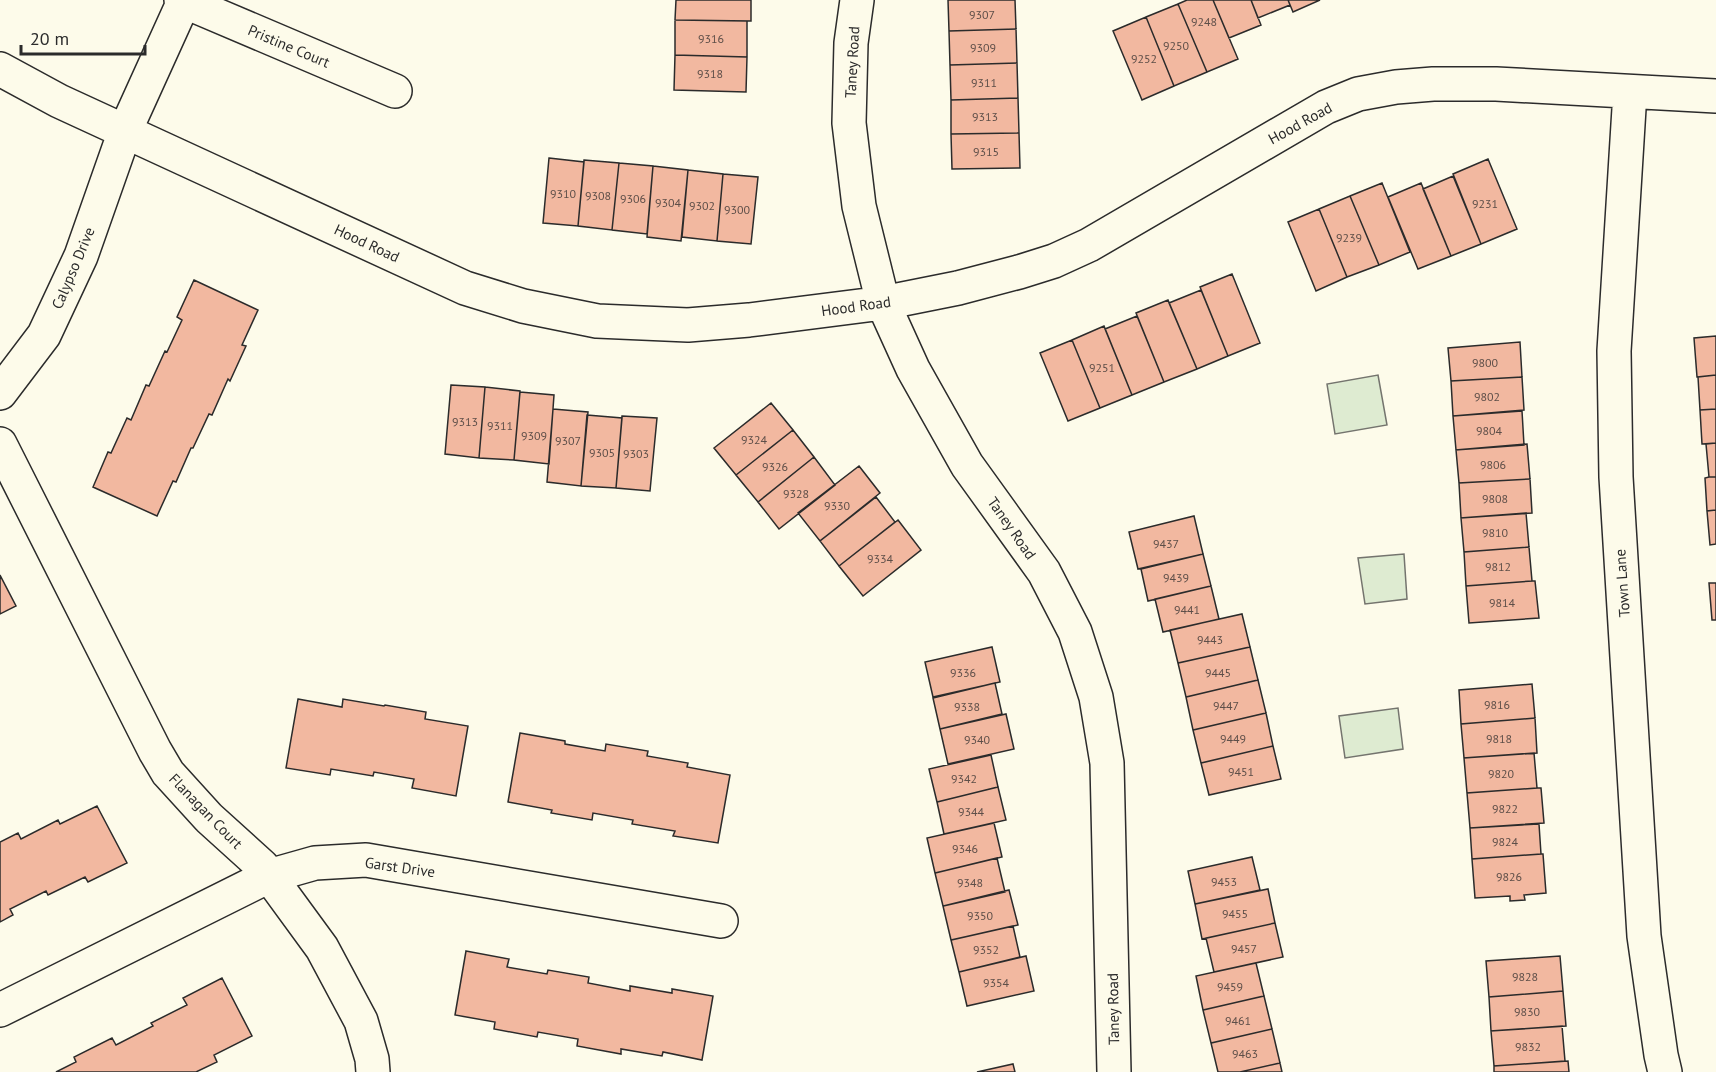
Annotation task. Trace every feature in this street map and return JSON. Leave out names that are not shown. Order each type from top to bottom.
[{"type":"street","name":"Taney Road","points":[[857,0],[851,43],[849,123],[859,206],[883,303],[913,369],[967,465],[1044,572],[1075,632],[1096,696],[1107,763],[1114,1072]]},
{"type":"street","name":"Pristine Court","points":[[125,131],[182,1],[395,91]]},
{"type":"street","name":"Hood Road","points":[[0,69],[58,101],[465,288],[523,306],[597,321],[688,325],[749,320],[883,303],[958,288],[1054,261],[1089,245],[1326,107],[1358,94],[1396,87],[1433,84],[1496,84],[1716,96]]},
{"type":"street","name":"Town Lane","points":[[1630,92],[1614,351],[1616,477],[1644,936],[1665,1072]]},
{"type":"street","name":"Calypso Drive","points":[[0,393],[44,335],[81,256],[125,131]]},
{"type":"street","name":"Flanagan Court","points":[[0,444],[149,740],[168,773],[209,818],[262,866],[322,948],[361,1021],[372,1059],[373,1072]]},
{"type":"street","name":"Garst Drive","points":[[0,1010],[269,876],[315,863],[366,860],[721,921]]},
{"type":"green space","points":[[1378,375],[1387,425],[1335,434],[1327,384]]},
{"type":"green space","points":[[1404,554],[1407,599],[1365,604],[1358,558]]},
{"type":"green space","points":[[1398,708],[1403,749],[1345,758],[1339,716]]},
{"type":"building","points":[[676,0],[751,0],[751,21],[675,20]]},
{"type":"building","points":[[948,0],[1015,0],[1016,29],[949,31]]},
{"type":"building","points":[[1187,0],[1213,0],[1238,59],[1207,72],[1178,4]]},
{"type":"building","points":[[1213,0],[1251,0],[1261,25],[1229,38]]},
{"type":"building","points":[[1251,0],[1288,0],[1290,5],[1258,18]]},
{"type":"building","points":[[1288,0],[1320,0],[1293,12]]},
{"type":"building","points":[[1178,4],[1207,72],[1174,86],[1146,17]]},
{"type":"building","points":[[1146,17],[1174,86],[1142,100],[1113,31]]},
{"type":"building","points":[[675,20],[747,21],[747,57],[675,55]]},
{"type":"building","points":[[1016,29],[1017,63],[950,65],[949,31]]},
{"type":"building","points":[[675,55],[747,57],[746,92],[674,90]]},
{"type":"building","points":[[1017,63],[1018,98],[951,100],[950,65]]},
{"type":"building","points":[[1018,98],[1019,133],[951,134],[951,100]]},
{"type":"building","points":[[1019,133],[1020,168],[952,169],[951,134]]},
{"type":"building","points":[[549,158],[584,162],[578,226],[543,223]]},
{"type":"building","points":[[1488,159],[1517,229],[1481,244],[1453,174]]},
{"type":"building","points":[[584,160],[619,163],[612,230],[578,226]]},
{"type":"building","points":[[619,163],[653,166],[647,234],[612,230]]},
{"type":"building","points":[[653,166],[688,170],[681,241],[647,237]]},
{"type":"building","points":[[688,170],[723,174],[717,241],[682,237]]},
{"type":"building","points":[[723,174],[758,177],[751,244],[717,241]]},
{"type":"building","points":[[1453,176],[1481,244],[1451,256],[1423,189]]},
{"type":"building","points":[[1382,183],[1410,252],[1379,265],[1350,196]]},
{"type":"building","points":[[1421,183],[1451,256],[1418,269],[1388,197]]},
{"type":"building","points":[[1350,196],[1379,265],[1347,277],[1319,209]]},
{"type":"building","points":[[1319,209],[1347,277],[1316,291],[1288,222]]},
{"type":"building","points":[[1232,274],[1260,343],[1228,356],[1200,287]]},
{"type":"building","points":[[194,280],[258,310],[242,345],[246,346],[230,381],[228,379],[212,415],[209,414],[157,516],[93,487],[108,452],[111,453],[127,418],[131,420],[146,385],[149,386],[165,351],[167,352],[182,320],[177,317]]},
{"type":"building","points":[[1201,290],[1228,356],[1197,369],[1169,303]]},
{"type":"building","points":[[1168,300],[1197,369],[1164,382],[1136,313]]},
{"type":"building","points":[[1137,316],[1164,382],[1132,395],[1105,329]]},
{"type":"building","points":[[1104,326],[1132,395],[1100,408],[1072,340]]},
{"type":"building","points":[[1716,336],[1716,375],[1697,377],[1694,338]]},
{"type":"building","points":[[1072,340],[1100,408],[1068,421],[1040,353]]},
{"type":"building","points":[[1520,342],[1522,377],[1451,381],[1448,348]]},
{"type":"building","points":[[1716,375],[1716,409],[1700,410],[1698,377]]},
{"type":"building","points":[[1522,377],[1524,410],[1453,416],[1451,381]]},
{"type":"building","points":[[451,385],[485,387],[479,458],[445,454]]},
{"type":"building","points":[[485,387],[520,391],[514,460],[479,458]]},
{"type":"building","points":[[520,392],[554,395],[549,464],[514,460]]},
{"type":"building","points":[[771,403],[793,430],[736,475],[714,448]]},
{"type":"building","points":[[553,409],[588,412],[581,486],[547,482]]},
{"type":"building","points":[[1716,409],[1716,443],[1702,444],[1700,410]]},
{"type":"building","points":[[1522,411],[1524,445],[1456,450],[1453,416]]},
{"type":"building","points":[[587,415],[622,418],[616,488],[581,486]]},
{"type":"building","points":[[622,416],[657,418],[650,491],[616,488]]},
{"type":"building","points":[[793,430],[814,457],[758,502],[736,475]]},
{"type":"building","points":[[1716,443],[1716,477],[1709,477],[1706,444]]},
{"type":"building","points":[[1527,444],[1530,479],[1459,483],[1456,450]]},
{"type":"building","points":[[814,457],[835,485],[779,529],[758,502]]},
{"type":"building","points":[[859,466],[880,493],[820,541],[798,513]]},
{"type":"building","points":[[1716,477],[1716,510],[1707,511],[1705,478]]},
{"type":"building","points":[[1530,479],[1532,513],[1461,518],[1459,483]]},
{"type":"building","points":[[876,497],[895,522],[839,566],[820,541]]},
{"type":"building","points":[[1716,510],[1716,544],[1710,545],[1707,511]]},
{"type":"building","points":[[1526,513],[1529,547],[1464,552],[1461,518]]},
{"type":"building","points":[[1194,516],[1203,554],[1138,569],[1129,532]]},
{"type":"building","points":[[898,520],[921,550],[863,596],[839,566]]},
{"type":"building","points":[[1529,547],[1532,581],[1466,586],[1464,552]]},
{"type":"building","points":[[1203,554],[1211,586],[1148,601],[1141,569]]},
{"type":"building","points":[[0,575],[16,606],[0,614]]},
{"type":"building","points":[[1535,581],[1539,618],[1469,623],[1466,586]]},
{"type":"building","points":[[1709,583],[1716,583],[1716,620],[1712,620]]},
{"type":"building","points":[[1211,586],[1219,619],[1163,632],[1155,599]]},
{"type":"building","points":[[1242,614],[1250,647],[1178,663],[1170,630]]},
{"type":"building","points":[[992,647],[1000,682],[933,697],[925,662]]},
{"type":"building","points":[[1250,647],[1258,680],[1186,697],[1178,663]]},
{"type":"building","points":[[1258,680],[1266,713],[1193,730],[1186,697]]},
{"type":"building","points":[[995,683],[1002,714],[940,729],[933,698]]},
{"type":"building","points":[[1532,684],[1535,718],[1461,724],[1459,690]]},
{"type":"building","points":[[298,699],[342,707],[343,699],[385,705],[426,712],[425,719],[468,726],[456,796],[412,788],[414,779],[374,772],[373,776],[331,769],[330,775],[286,768]]},
{"type":"building","points":[[1266,713],[1273,746],[1201,763],[1193,730]]},
{"type":"building","points":[[1006,714],[1014,749],[948,764],[940,729]]},
{"type":"building","points":[[1535,718],[1537,753],[1464,758],[1461,724]]},
{"type":"building","points":[[520,733],[605,751],[606,744],[648,751],[647,756],[688,763],[687,767],[730,775],[718,843],[673,836],[675,831],[632,824],[633,820],[593,813],[592,820],[508,802]]},
{"type":"building","points":[[1273,746],[1281,779],[1209,795],[1201,763]]},
{"type":"building","points":[[1534,753],[1537,788],[1467,793],[1464,758]]},
{"type":"building","points":[[991,755],[998,787],[937,802],[929,769]]},
{"type":"building","points":[[998,787],[1006,820],[944,834],[937,802]]},
{"type":"building","points":[[1541,788],[1544,823],[1470,828],[1467,793]]},
{"type":"building","points":[[97,806],[127,863],[88,882],[85,877],[48,895],[46,891],[10,909],[13,915],[0,922],[0,842],[18,833],[21,839],[58,820],[60,824]]},
{"type":"building","points":[[994,823],[1002,857],[935,873],[927,838]]},
{"type":"building","points":[[1539,824],[1541,854],[1472,859],[1470,828]]},
{"type":"building","points":[[1543,854],[1546,893],[1524,895],[1525,900],[1510,901],[1510,896],[1475,898],[1472,859]]},
{"type":"building","points":[[1252,857],[1260,890],[1195,904],[1188,871]]},
{"type":"building","points":[[997,858],[1005,892],[943,906],[935,873]]},
{"type":"building","points":[[1268,889],[1275,923],[1202,939],[1195,904]]},
{"type":"building","points":[[1009,890],[1018,925],[951,940],[943,906]]},
{"type":"building","points":[[1275,923],[1283,957],[1214,972],[1206,938]]},
{"type":"building","points":[[1013,926],[1020,957],[959,972],[951,940]]},
{"type":"building","points":[[466,951],[509,959],[507,967],[547,974],[548,970],[589,977],[588,983],[630,991],[630,986],[672,993],[672,989],[713,996],[702,1060],[663,1052],[662,1056],[621,1049],[621,1054],[577,1046],[578,1039],[538,1032],[537,1037],[494,1029],[495,1022],[455,1015]]},
{"type":"building","points":[[1026,956],[1034,991],[967,1006],[959,972]]},
{"type":"building","points":[[1560,956],[1563,991],[1489,997],[1486,961]]},
{"type":"building","points":[[1256,963],[1264,996],[1203,1010],[1196,976]]},
{"type":"building","points":[[222,978],[252,1036],[214,1055],[217,1062],[196,1072],[56,1072],[76,1062],[74,1057],[112,1038],[116,1045],[153,1026],[151,1023],[187,1005],[183,998]]},
{"type":"building","points":[[1563,991],[1566,1026],[1491,1031],[1489,997]]},
{"type":"building","points":[[1264,996],[1272,1029],[1211,1043],[1203,1010]]},
{"type":"building","points":[[1562,1026],[1565,1061],[1494,1066],[1491,1031]]},
{"type":"building","points":[[1272,1029],[1280,1063],[1240,1072],[1218,1072],[1211,1043]]},
{"type":"building","points":[[1568,1061],[1569,1072],[1494,1072],[1494,1066]]},
{"type":"building","points":[[1280,1063],[1282,1072],[1240,1072]]},
{"type":"building","points":[[1013,1064],[1015,1072],[977,1072]]}]
